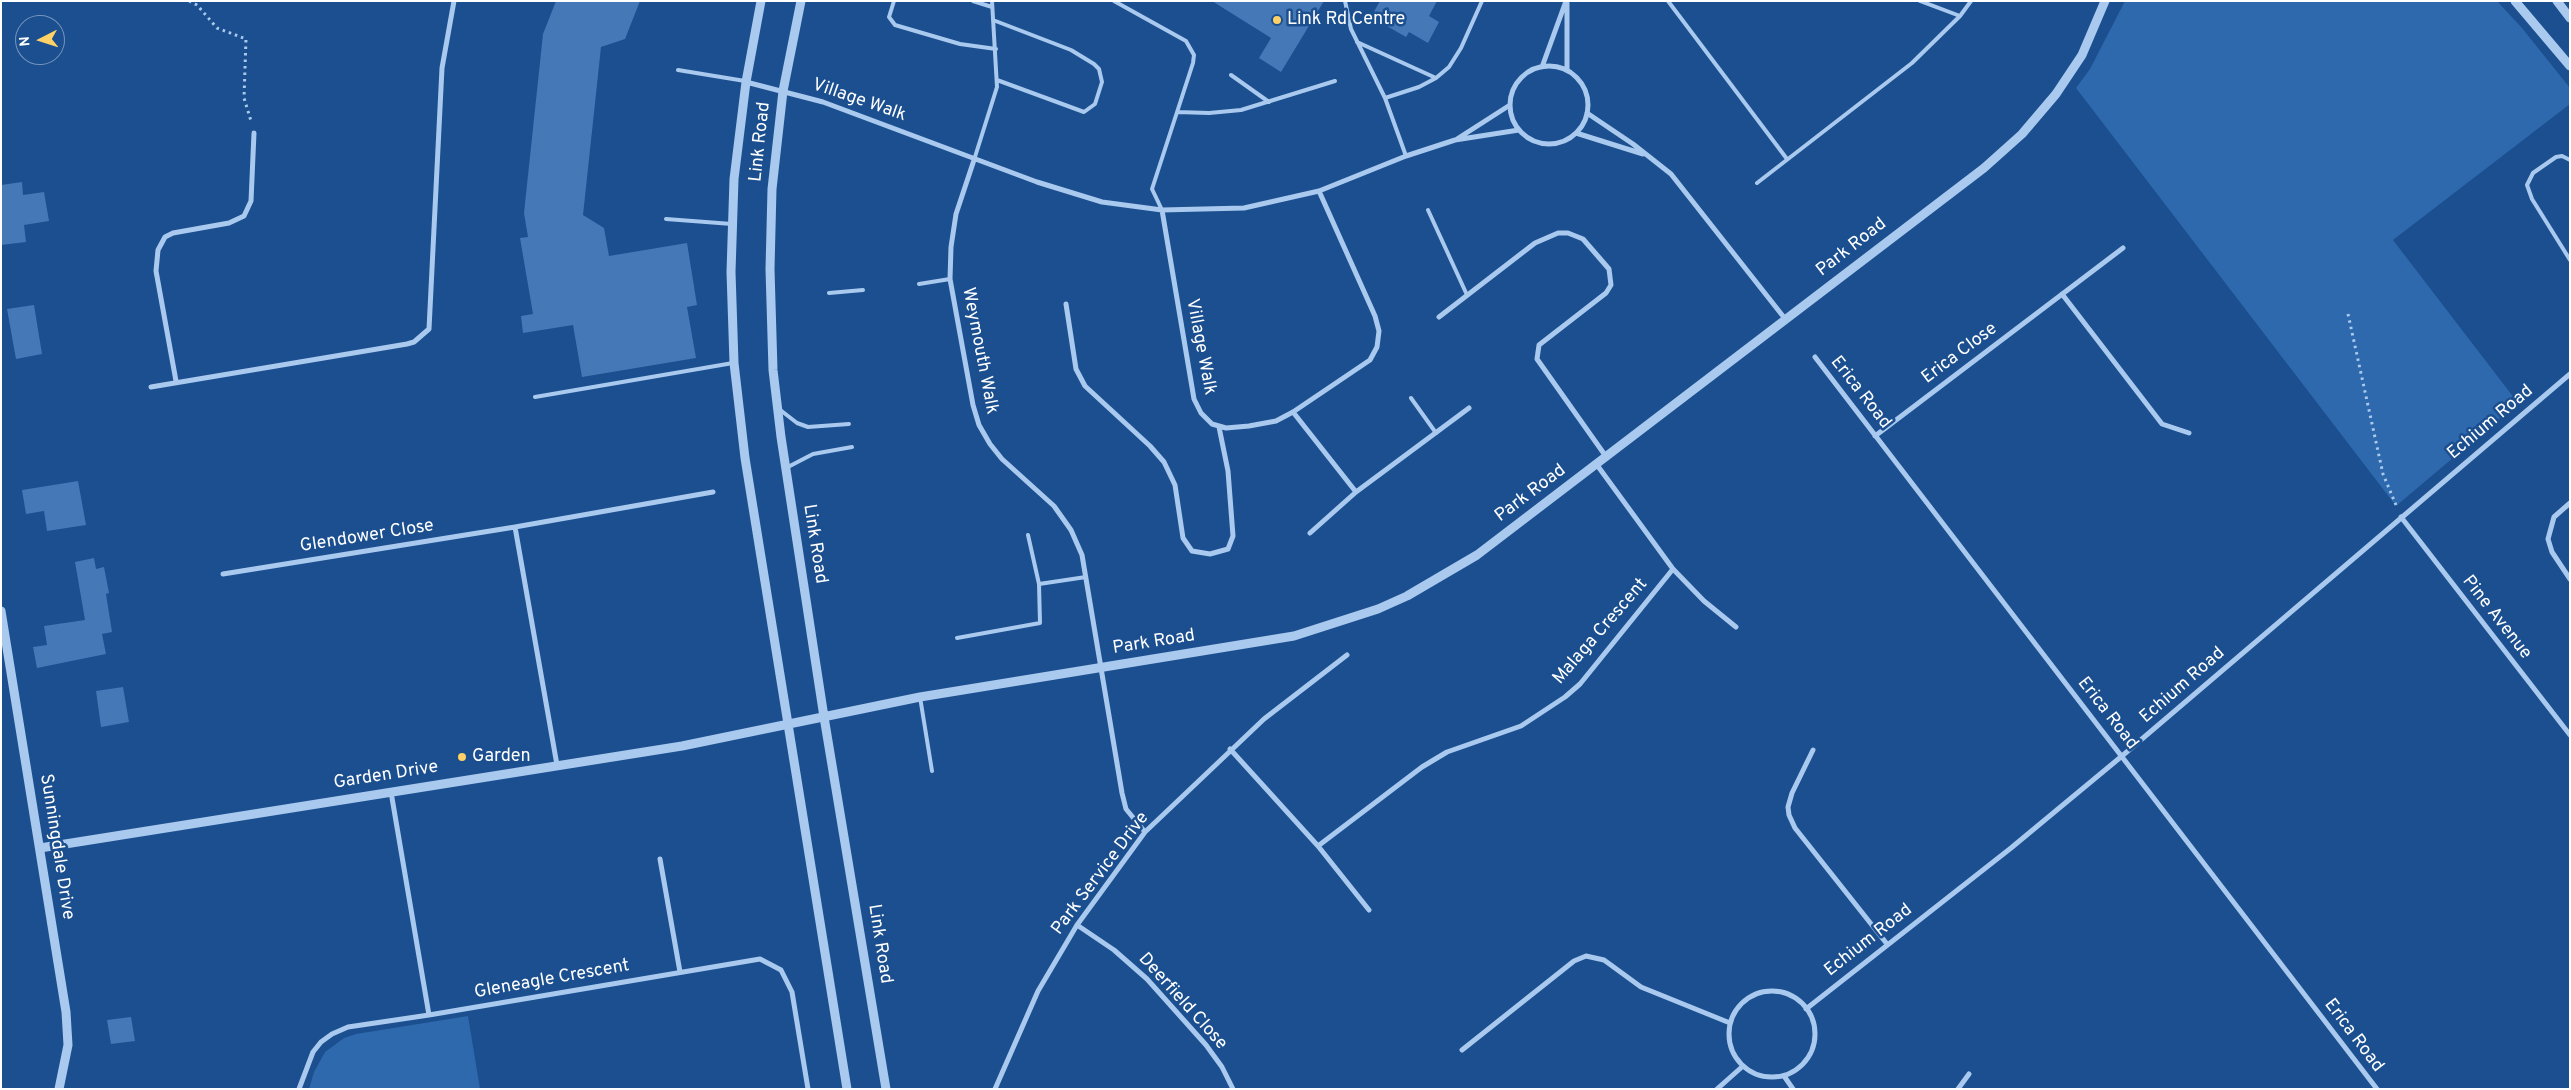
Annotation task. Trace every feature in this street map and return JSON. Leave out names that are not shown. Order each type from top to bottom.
[{"type":"street","points":[[151,387],[176,381],[407,344],[414,342],[428,329],[431,311],[442,76],[454,1]]},
{"type":"street","name":"Link Road","points":[[762,1],[746,82],[735,169],[731,278],[734,362],[744,458],[847,1089]]},
{"type":"street","name":"Link Road","points":[[801,1],[783,91],[772,189],[770,261],[772,353],[777,407],[824,717],[886,1089]]},
{"type":"street","points":[[1542,67],[1567,1]]},
{"type":"street","points":[[1567,1],[1567,70]]},
{"type":"street","name":"Park Road","points":[[2103,11],[2105,1]]},
{"type":"street","name":"Park Road","points":[[824,717],[920,697],[1294,636],[1378,610],[1407,596],[1477,555],[1607,458],[1984,168],[2022,134],[2056,94],[2082,55],[2103,11],[2110,1]]},
{"type":"street","points":[[2515,1],[2570,66]]},
{"type":"street","points":[[2556,1],[2570,18]]},
{"type":"street","points":[[1542,67],[1555,67],[1567,70],[1577,78],[1584,88],[1588,100],[1587,113],[1583,125],[1568,140],[1547,144],[1536,142],[1518,130],[1512,118],[1510,105],[1512,92],[1519,80],[1529,72],[1542,67]]},
{"type":"street","name":"Village Walk","points":[[746,82],[814,99],[913,134],[974,160],[1037,182],[1102,202],[1162,210],[1244,208],[1319,191],[1406,156],[1455,140],[1518,130]]},
{"type":"street","name":"Village Walk","points":[[1455,140],[1510,105]]},
{"type":"street","points":[[1587,113],[1633,144],[1671,174],[1786,320]]},
{"type":"street","points":[[176,381],[156,271],[158,250],[166,237],[173,233],[229,224],[244,216],[252,201],[254,133]]},
{"type":"street","points":[[1576,134],[1644,154]]},
{"type":"street","name":"Weymouth Walk","points":[[974,160],[956,214],[951,247],[950,279],[979,425],[1002,458],[1054,506],[1071,530],[1082,555],[1126,809],[1145,832]]},
{"type":"street","points":[[1066,304],[1076,368],[1085,386],[1150,446],[1164,462],[1175,485],[1183,538],[1192,551],[1210,554],[1228,548],[1233,536],[1228,471],[1219,426],[1234,428],[1267,423],[1293,412],[1370,360],[1378,338],[1375,316],[1319,191]]},
{"type":"street","name":"Village Walk","points":[[1162,210],[1194,399],[1201,413],[1219,426]]},
{"type":"street","points":[[1439,318],[1535,243],[1558,233],[1568,233],[1583,239],[1609,269],[1612,282],[1606,294],[1540,345],[1537,353],[1538,361],[1607,458]]},
{"type":"street","name":"Erica Close","points":[[1875,436],[2122,248]]},
{"type":"street","points":[[2062,294],[2162,424],[2190,433]]},
{"type":"street","name":"Erica Road","points":[[1815,357],[2377,1089]]},
{"type":"street","name":"Echium Road","points":[[1806,1009],[2011,848],[2122,756],[2570,374]]},
{"type":"street","points":[[1310,533],[1356,492],[1469,408]]},
{"type":"street","points":[[1293,412],[1356,492]]},
{"type":"street","points":[[1597,465],[1673,570],[1699,597],[1736,627]]},
{"type":"street","name":"Glendower Close","points":[[223,574],[515,527],[713,492]]},
{"type":"street","points":[[2570,503],[2554,517],[2548,540],[2552,552],[2570,579]]},
{"type":"street","name":"Pine Avenue","points":[[2402,517],[2570,735]]},
{"type":"street","points":[[515,527],[557,765]]},
{"type":"street","name":"Malaga Crescent","points":[[1318,846],[1422,767],[1447,752],[1521,726],[1565,696],[1580,684],[1673,570]]},
{"type":"street","name":"Sunningdale Drive","points":[[1,610],[67,1020],[67,1058],[59,1089]]},
{"type":"street","name":"Park Service Drive","points":[[994,1089],[1038,991],[1077,925],[1145,832],[1230,749],[1264,719],[1347,655]]},
{"type":"street","name":"Garden Drive","points":[[40,848],[682,746],[824,717]]},
{"type":"street","points":[[1230,749],[1318,846],[1369,910]]},
{"type":"street","points":[[1812,750],[1792,793],[1789,815],[1795,828],[1887,944]]},
{"type":"street","points":[[390,791],[429,1015]]},
{"type":"street","points":[[660,859],[680,972]]},
{"type":"street","name":"Deerfield Close","points":[[1077,925],[1114,950],[1147,979],[1206,1045],[1222,1067],[1233,1089]]},
{"type":"street","points":[[1462,1050],[1574,961],[1586,956],[1604,960],[1641,987],[1730,1023]]},
{"type":"street","name":"Gleneagle Crescent","points":[[299,1089],[313,1052],[321,1042],[332,1034],[348,1027],[760,959],[781,970],[792,992],[808,1089]]},
{"type":"street","points":[[1770,991],[1784,993],[1796,999],[1806,1009],[1812,1021],[1815,1034],[1812,1048],[1806,1060],[1796,1070],[1784,1076],[1761,1076],[1743,1066],[1732,1052],[1729,1038],[1730,1023],[1735,1011],[1745,1001],[1757,994],[1770,991]]},
{"type":"street","points":[[1716,1089],[1743,1066]]},
{"type":"street","points":[[1958,1089],[1969,1074]]},
{"type":"street","points":[[1784,1076],[1793,1089]]},
{"type":"lane","points":[[894,1],[889,17],[895,25],[960,44],[996,49]]},
{"type":"lane","points":[[973,1],[992,7]]},
{"type":"lane","points":[[974,160],[995,98],[997,80],[992,1]]},
{"type":"lane","points":[[1114,1],[1186,40],[1194,55],[1152,189],[1162,210]]},
{"type":"lane","points":[[1345,1],[1351,29],[1385,98],[1406,156]]},
{"type":"lane","points":[[1385,98],[1436,78],[1448,67],[1461,48],[1482,1]]},
{"type":"lane","points":[[1668,1],[1787,159]]},
{"type":"lane","points":[[1920,1],[1960,16]]},
{"type":"lane","points":[[1757,183],[1912,63],[1960,16],[1971,1]]},
{"type":"lane","points":[[993,20],[1071,50],[1099,69],[1102,82],[1095,104],[1084,112],[997,80]]},
{"type":"lane","points":[[1357,42],[1436,78]]},
{"type":"lane","points":[[678,70],[746,82]]},
{"type":"lane","points":[[1231,75],[1269,102]]},
{"type":"lane","points":[[1177,112],[1209,113],[1241,110],[1335,81]]},
{"type":"lane","points":[[2570,160],[2562,156],[2556,157],[2532,173],[2527,184],[2532,199],[2570,260]]},
{"type":"lane","points":[[1428,210],[1467,295]]},
{"type":"lane","points":[[666,219],[732,224]]},
{"type":"lane","points":[[919,284],[950,279]]},
{"type":"lane","points":[[829,294],[864,290]]},
{"type":"lane","points":[[535,397],[734,362]]},
{"type":"lane","points":[[1411,398],[1436,433]]},
{"type":"lane","points":[[777,407],[797,423],[808,427],[850,424]]},
{"type":"lane","points":[[786,468],[813,454],[852,446]]},
{"type":"lane","points":[[957,638],[1038,624],[1041,618],[1039,584],[1028,535]]},
{"type":"lane","points":[[1039,584],[1086,577]]},
{"type":"lane","points":[[920,697],[932,772]]},
{"type":"path","points":[[189,1],[197,5],[217,28],[246,39],[244,98],[254,133]]},
{"type":"path","points":[[2348,314],[2383,474],[2402,517]]},
{"type":"shaded area","points":[[2125,1],[2497,1],[2522,28],[2570,88],[2570,104],[2393,240],[2518,403],[2396,506],[2076,88],[2090,69]]},
{"type":"shaded area","points":[[468,1016],[480,1089],[309,1089],[314,1072],[325,1052],[344,1038],[356,1034]]},
{"type":"building","points":[[556,1],[640,1],[625,39],[601,47],[583,215],[604,228],[609,256],[687,243],[697,305],[687,307],[696,358],[582,377],[573,325],[523,333],[521,316],[533,314],[520,238],[528,237],[524,213],[543,34]]},
{"type":"building","name":"Link Rd Centre","points":[[1212,1],[1324,1],[1281,72],[1259,58],[1271,38]]},
{"type":"building","points":[[1380,1],[1437,1],[1429,16],[1439,22],[1428,43],[1409,32],[1406,37],[1371,17]]},
{"type":"building","points":[[22,182],[23,195],[44,192],[49,221],[24,225],[26,242],[1,245],[1,185]]},
{"type":"building","points":[[34,305],[42,354],[16,359],[7,309]]},
{"type":"building","points":[[78,481],[86,525],[47,531],[44,511],[26,514],[22,490]]},
{"type":"building","points":[[94,558],[96,569],[104,567],[109,593],[106,594],[112,632],[102,634],[106,654],[37,668],[33,647],[47,645],[44,626],[85,620],[75,562]]},
{"type":"building","points":[[123,687],[129,722],[101,727],[96,691]]},
{"type":"building","points":[[131,1017],[135,1041],[111,1044],[107,1020]]},
{"type":"place","name":"Link Rd Centre","points":[[1277,20]]},
{"type":"place","name":"Garden","points":[[462,757]]}]
